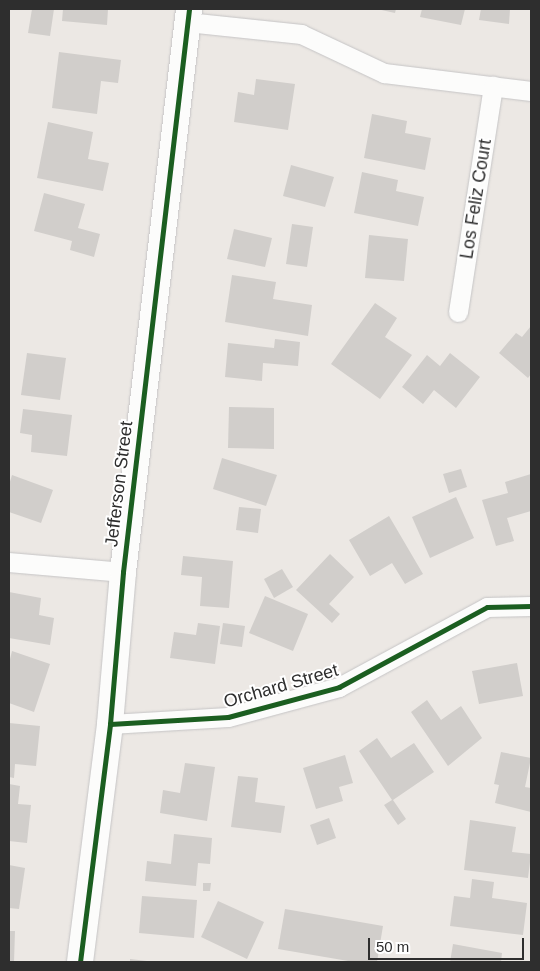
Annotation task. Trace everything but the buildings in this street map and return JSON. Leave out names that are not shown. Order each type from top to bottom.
[{"type":"street","points":[[188,15],[301,34],[384,73],[531,91]]},
{"type":"street","name":"Jefferson Street","points":[[80,962],[110,724],[123,572],[188,15]]},
{"type":"street","name":"Los Feliz Court","points":[[458,312],[493,86]]},
{"type":"street","points":[[9,562],[123,572]]},
{"type":"street","name":"Orchard Street","points":[[110,724],[228,717],[339,687],[487,608],[531,606]]},
{"type":"cycle path","points":[[80,962],[110,724],[123,572],[189,9]]},
{"type":"cycle path","points":[[110,724],[228,717],[339,687],[487,607],[531,606]]}]
